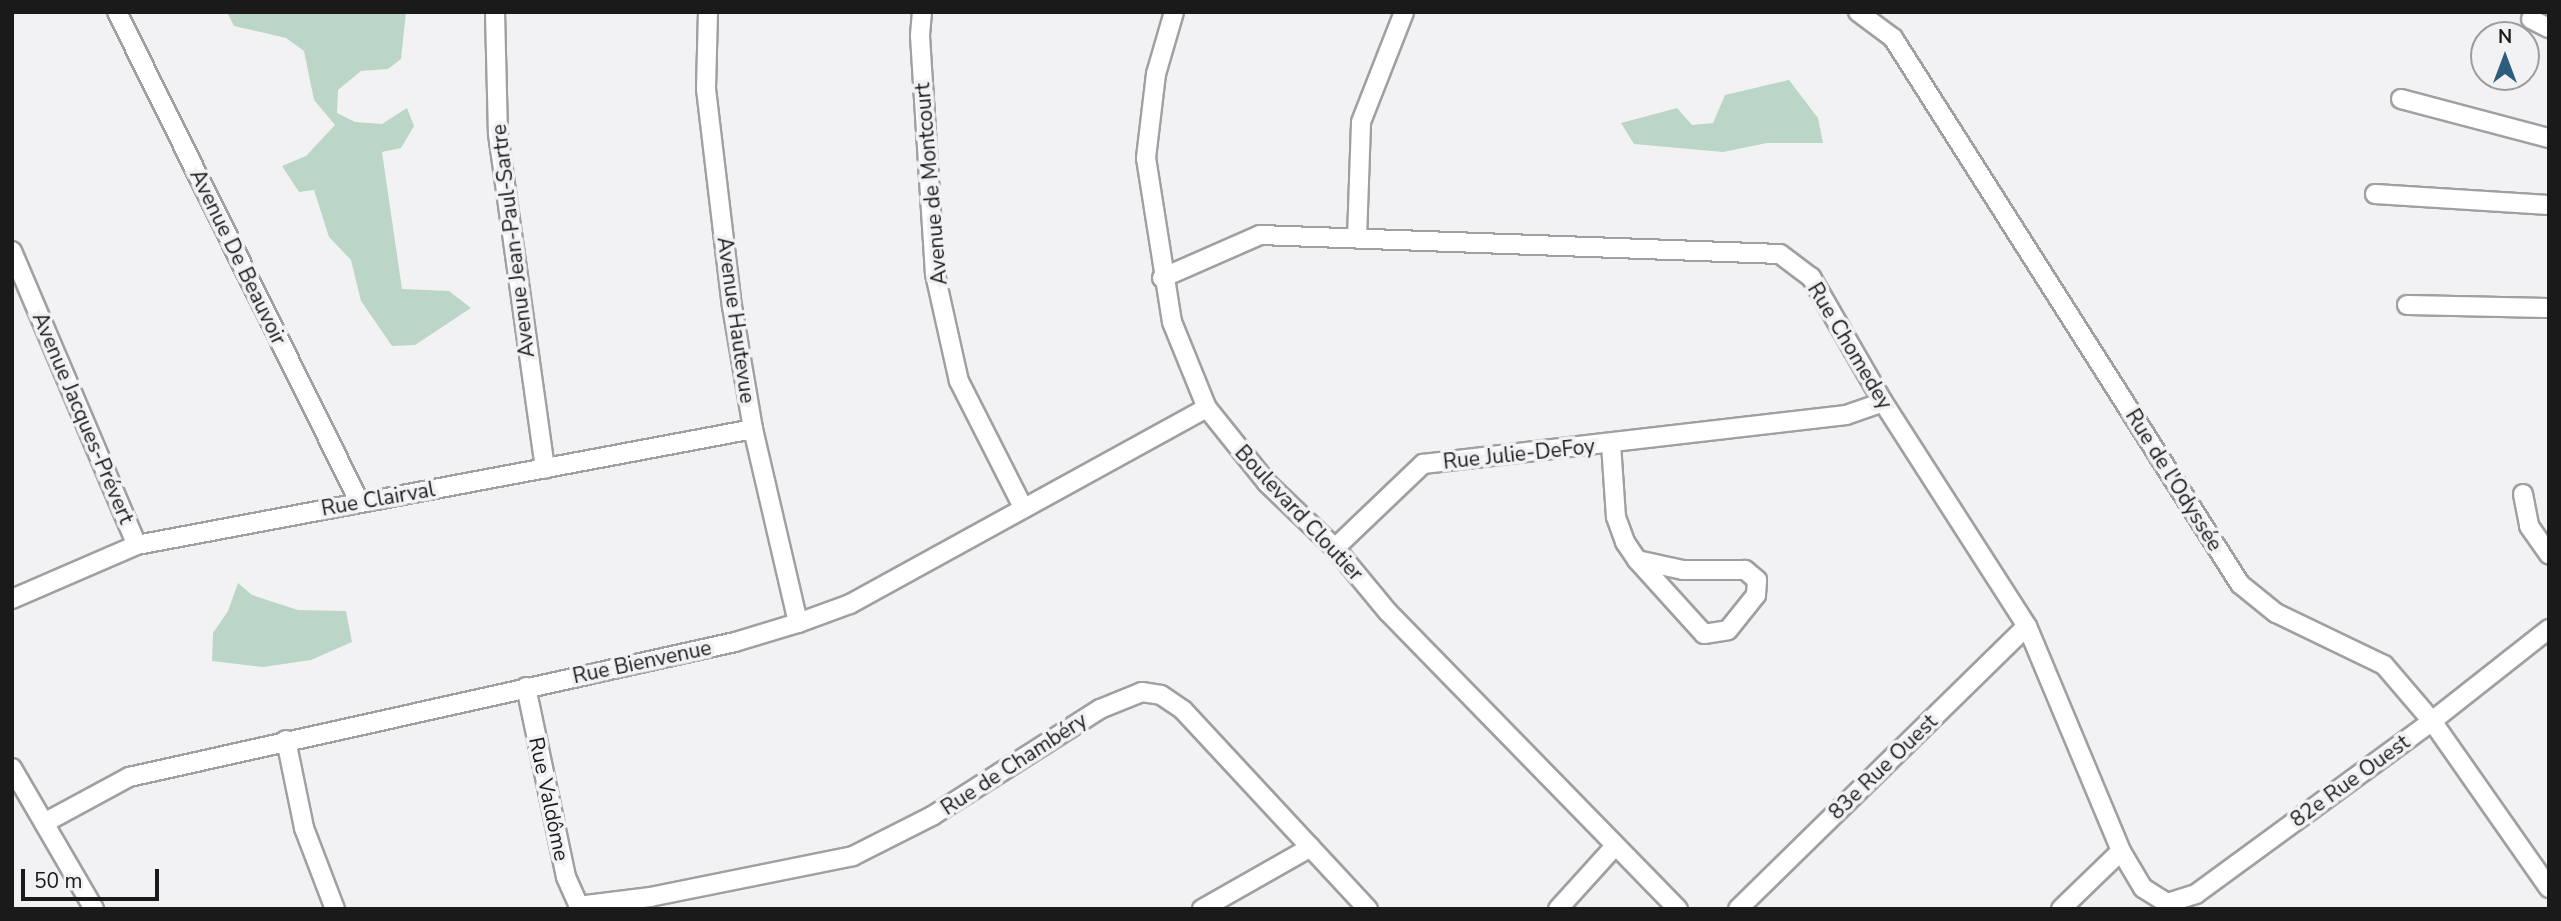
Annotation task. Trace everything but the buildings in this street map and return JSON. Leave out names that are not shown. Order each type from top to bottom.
[{"type":"street","name":"Avenue De Beauvoir","points":[[117,12],[359,501]]},
{"type":"street","name":"Avenue Jean-Paul-Sartre","points":[[495,12],[498,134],[545,469]]},
{"type":"street","name":"Avenue Hautevue","points":[[708,12],[706,89],[732,306],[753,429],[798,623]]},
{"type":"street","name":"Avenue de Montcourt","points":[[922,12],[920,36],[935,274],[959,381],[1023,507]]},
{"type":"street","name":"Boulevard Cloutier","points":[[1174,12],[1156,74],[1146,158],[1162,278],[1172,322],[1207,408],[1267,483],[1335,548],[1388,612],[1678,909]]},
{"type":"street","points":[[1357,238],[1360,122],[1404,12]]},
{"type":"street","name":"Rue de l'Odyssée","points":[[1858,12],[1893,38],[2240,584],[2276,612],[2384,665],[2432,721],[2549,888]]},
{"type":"street","points":[[2531,19],[2549,28]]},
{"type":"street","points":[[2401,99],[2549,138]]},
{"type":"street","points":[[2375,194],[2549,205]]},
{"type":"street","name":"Rue Chomedey","points":[[1162,278],[1260,235],[1780,254],[1811,277],[1882,402],[2027,626],[2121,850],[2143,888]]},
{"type":"street","name":"Avenue Jacques-Prévert","points":[[12,251],[137,545]]},
{"type":"street","points":[[2407,305],[2549,308]]},
{"type":"street","name":"Rue Julie-DeFoy","points":[[1335,548],[1423,464],[1846,415],[1882,402]]},
{"type":"street","name":"Rue Bienvenue","points":[[44,823],[129,777],[735,642],[798,623],[850,604],[1207,408]]},
{"type":"street","name":"Rue Clairval","points":[[12,599],[137,545],[359,501],[753,429]]},
{"type":"street","name":"Rue Julie-DeFoy","points":[[1611,444],[1616,517],[1637,560],[1704,634],[1728,630],[1756,595],[1757,580],[1745,570],[1683,570],[1637,560]]},
{"type":"street","points":[[2523,494],[2529,526],[2549,555]]},
{"type":"street","name":"83e Rue Ouest","points":[[1738,909],[2027,626]]},
{"type":"street","name":"82e Rue Ouest","points":[[2143,888],[2167,903],[2196,894],[2432,721],[2549,629]]},
{"type":"street","name":"Rue Valdôme","points":[[526,687],[566,877],[579,907]]},
{"type":"street","name":"Rue de Chambéry","points":[[579,907],[650,897],[852,856],[932,816],[1100,709],[1142,692],[1161,695],[1183,710],[1368,909]]},
{"type":"street","points":[[286,740],[304,828],[335,909]]},
{"type":"street","points":[[12,768],[94,909]]},
{"type":"street","points":[[1558,909],[1615,846]]},
{"type":"street","points":[[1202,909],[1311,848]]},
{"type":"street","points":[[2061,909],[2121,850]]},
{"type":"green space","points":[[227,12],[406,12],[401,59],[388,69],[361,71],[338,90],[337,113],[355,122],[382,124],[407,108],[414,126],[401,148],[382,152],[402,289],[449,291],[471,308],[415,345],[392,346],[361,301],[351,260],[329,237],[314,190],[299,192],[282,166],[306,156],[335,125],[314,100],[304,51],[286,38],[234,26]]},
{"type":"green space","points":[[1789,80],[1818,118],[1823,143],[1767,143],[1723,152],[1634,144],[1621,123],[1677,108],[1692,125],[1713,123],[1725,95]]},
{"type":"green space","points":[[238,583],[252,595],[298,610],[346,611],[352,642],[311,660],[263,667],[212,661],[213,633],[228,611]]}]
